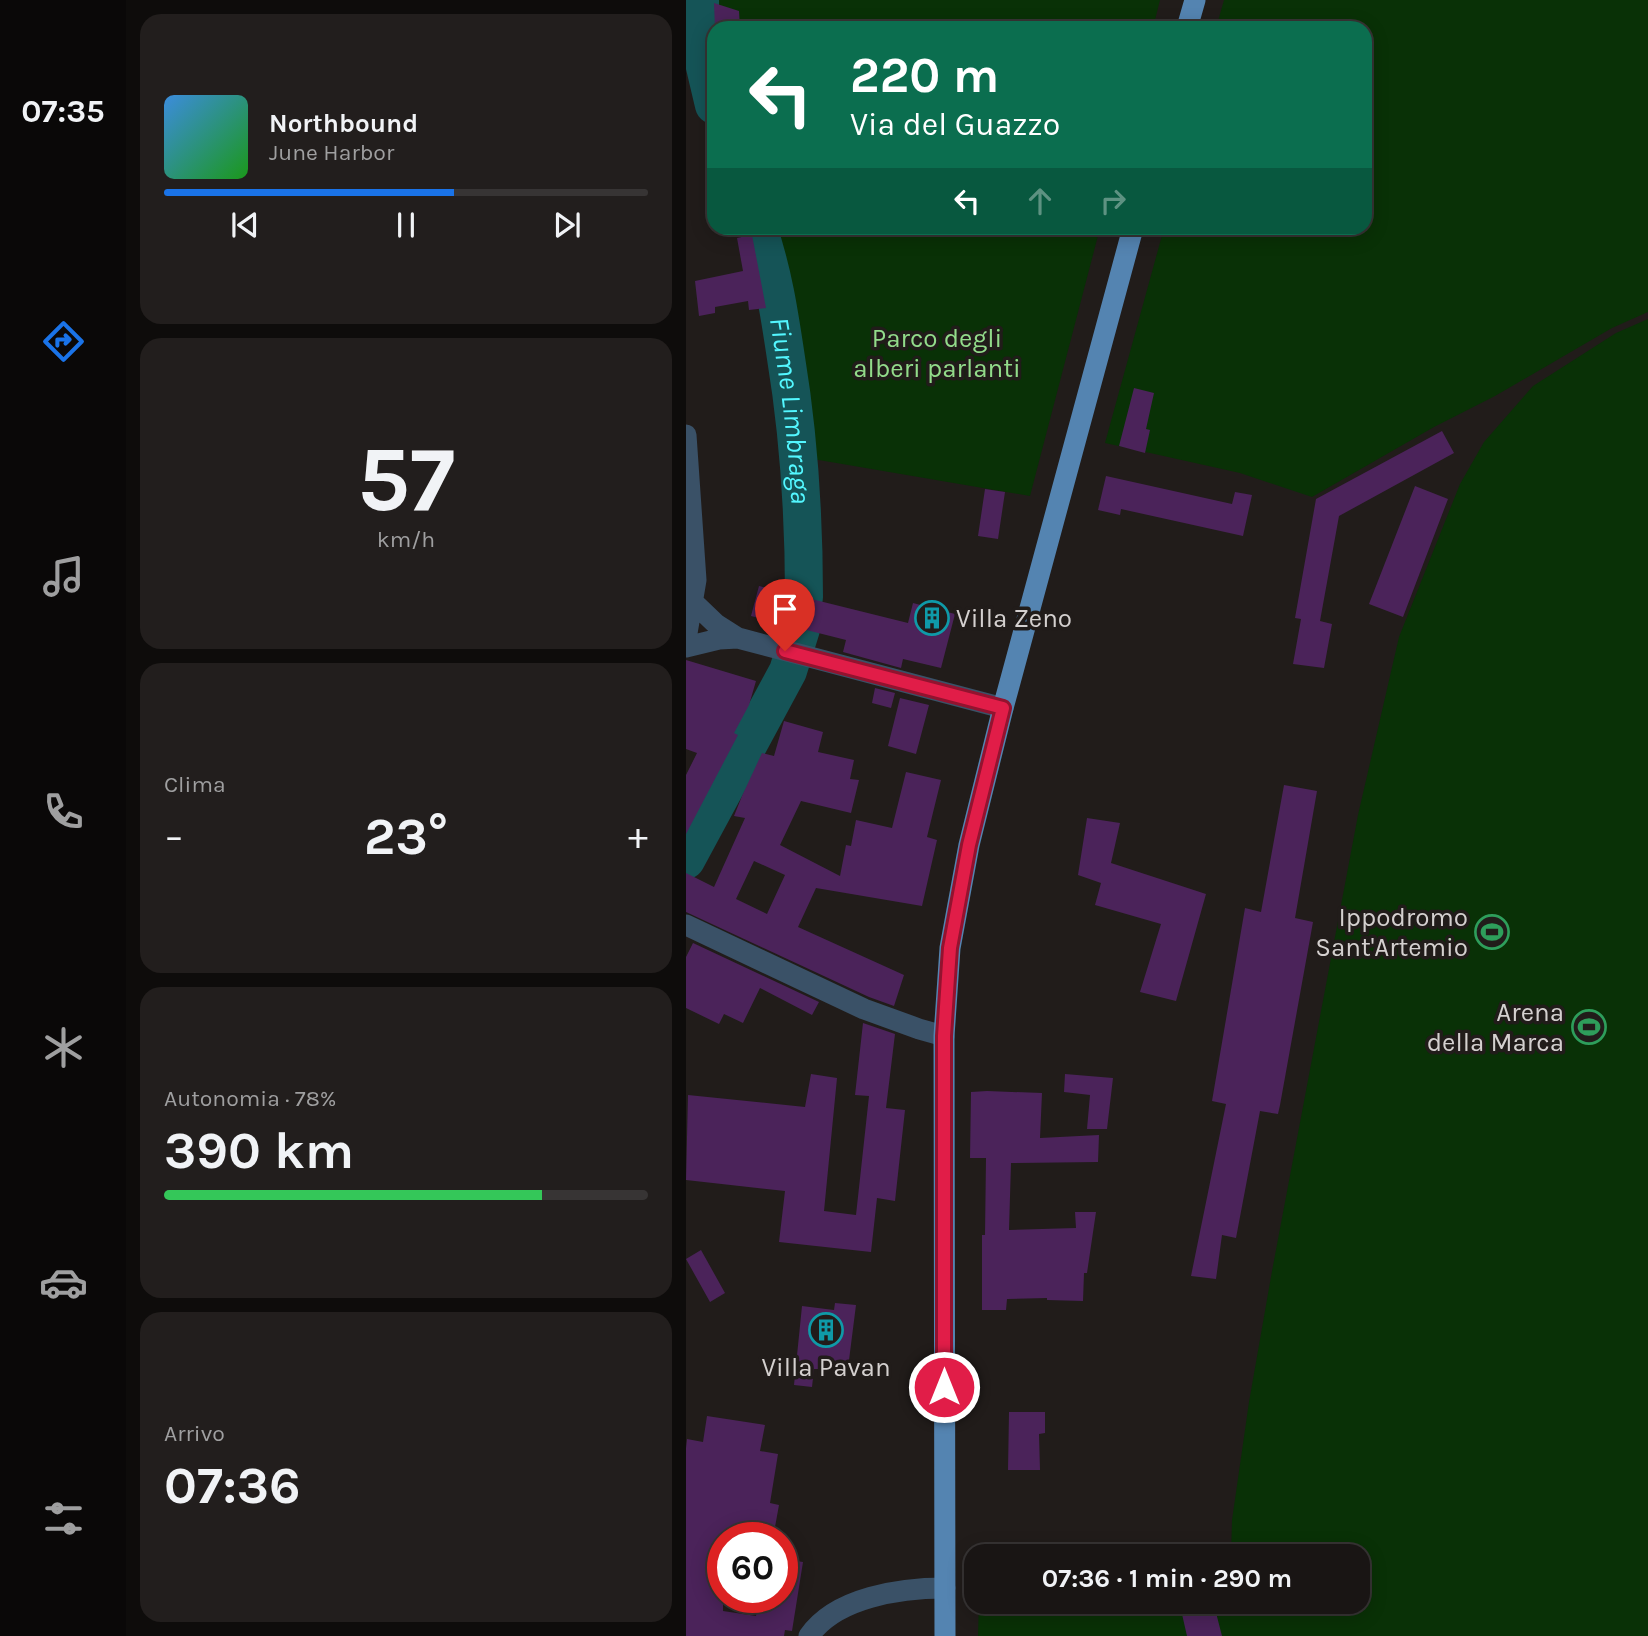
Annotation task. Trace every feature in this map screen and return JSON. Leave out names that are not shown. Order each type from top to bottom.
[{"type":"main road","points":[[1189,21],[1195,0]]},
{"type":"main road","points":[[945,1636],[944,1036],[950,948],[957,902],[1003,708],[1131,235]]},
{"type":"street","points":[[686,435],[696,562],[693,602],[686,639]]},
{"type":"street","points":[[693,602],[716,624],[737,638]]},
{"type":"street","points":[[686,647],[719,639],[737,638],[1003,708]]},
{"type":"street","points":[[686,925],[864,1009],[944,1036]]},
{"type":"street","points":[[809,1636],[814,1629],[838,1612],[865,1599],[918,1588],[945,1588]]},
{"type":"green space","points":[[709,0],[1160,0],[1155,21],[707,21],[707,37],[705,26]]},
{"type":"green space","points":[[1224,0],[1648,0],[1648,312],[1612,328],[1312,497],[1240,473],[1105,443],[1162,235],[1372,235],[1372,21],[1218,21]]},
{"type":"green space","name":"Parco degli alberi parlanti","points":[[766,235],[1098,235],[1030,496],[813,459],[795,342]]},
{"type":"green space","name":"Ippodromo Sant'Artemio","points":[[1648,319],[1648,1636],[978,1636],[979,1614],[1370,1614],[1370,1544],[1231,1544],[1232,1520],[1249,1402],[1358,815],[1399,637],[1460,484],[1484,442],[1533,386],[1616,333]]},
{"type":"building","points":[[714,3],[739,11],[740,21],[715,21]]},
{"type":"building","points":[[752,235],[766,308],[749,310],[748,301],[715,307],[715,313],[699,316],[695,281],[743,271],[737,238]]},
{"type":"building","points":[[1134,388],[1154,393],[1146,429],[1150,430],[1145,453],[1119,446]]},
{"type":"building","points":[[1442,431],[1454,453],[1339,516],[1320,621],[1332,624],[1324,668],[1293,664],[1301,619],[1295,618],[1316,499]]},
{"type":"building","points":[[1106,476],[1232,504],[1235,492],[1252,495],[1243,536],[1121,509],[1120,515],[1098,510]]},
{"type":"building","points":[[1415,486],[1448,499],[1403,617],[1369,604]]},
{"type":"building","points":[[985,489],[1005,492],[998,539],[978,536]]},
{"type":"building","points":[[759,586],[908,623],[913,603],[955,614],[941,668],[903,659],[901,668],[843,652],[846,640],[751,616]]},
{"type":"building","points":[[686,660],[756,681],[749,705],[734,733],[738,735],[686,834],[686,775],[697,753],[686,749]]},
{"type":"building","points":[[875,688],[895,693],[891,708],[872,703]]},
{"type":"building","points":[[900,698],[929,705],[916,754],[888,746]]},
{"type":"building","points":[[784,721],[823,732],[818,752],[854,760],[850,779],[859,780],[851,813],[801,801],[780,845],[840,876],[846,845],[851,846],[856,820],[892,828],[906,772],[941,780],[927,837],[937,840],[922,906],[816,888],[798,927],[904,975],[894,1006],[686,912],[686,873],[714,887],[745,818],[734,816],[742,796],[762,753],[774,756]],"holes":[[[754,861],[785,875],[767,914],[736,899]]]},
{"type":"building","points":[[1284,785],[1317,791],[1295,918],[1313,922],[1280,1105],[1278,1114],[1260,1111],[1236,1238],[1222,1235],[1216,1279],[1191,1276],[1226,1104],[1212,1101],[1245,908],[1261,912]]},
{"type":"building","points":[[1087,818],[1120,823],[1111,863],[1206,894],[1176,1001],[1140,992],[1161,924],[1095,905],[1101,883],[1078,875]]},
{"type":"building","points":[[693,943],[819,1002],[812,1015],[760,988],[743,1023],[724,1014],[719,1024],[686,1008],[686,957]]},
{"type":"building","points":[[863,1023],[895,1034],[886,1108],[905,1110],[895,1201],[877,1198],[871,1252],[779,1242],[785,1191],[686,1180],[688,1095],[805,1107],[811,1074],[837,1078],[824,1211],[856,1215],[869,1096],[855,1095]]},
{"type":"building","points":[[1065,1074],[1113,1078],[1107,1129],[1087,1129],[1090,1095],[1064,1092]]},
{"type":"building","points":[[971,1092],[1042,1093],[1040,1138],[1099,1135],[1098,1162],[1011,1163],[1009,1230],[1076,1228],[1075,1212],[1096,1212],[1087,1273],[1084,1273],[1083,1301],[1007,1299],[1006,1310],[982,1310],[986,1158],[970,1158]]},
{"type":"building","points":[[701,1250],[725,1293],[710,1302],[686,1259]]},
{"type":"building","name":"Villa Pavan","points":[[835,1303],[856,1305],[848,1368],[820,1365],[820,1369],[814,1369],[812,1387],[794,1385],[802,1306],[834,1310]]},
{"type":"building","points":[[1009,1412],[1045,1412],[1045,1433],[1039,1434],[1040,1470],[1008,1470]]},
{"type":"building","points":[[707,1416],[765,1425],[760,1451],[778,1454],[770,1503],[779,1505],[776,1522],[707,1522],[707,1613],[756,1616],[756,1613],[795,1613],[792,1631],[785,1630],[784,1636],[686,1636],[686,1448],[687,1439],[703,1442]]},
{"type":"building","points":[[798,1561],[803,1562],[798,1593]]},
{"type":"building","points":[[1182,1614],[1216,1614],[1222,1636],[1187,1636]]},
{"type":"waterway","name":"Fiume Limbraga","points":[[700,0],[700,46],[707,76]]},
{"type":"waterway","name":"Fiume Limbraga","points":[[760,235],[775,292],[794,417],[802,507],[804,597]]},
{"type":"waterway","name":"Fiume Limbraga","points":[[686,860],[788,671],[801,629]]},
{"type":"place","name":"Villa Zeno","points":[[932,618]]},
{"type":"place","name":"Ippodromo Sant'Artemio","points":[[1492,932]]},
{"type":"place","name":"Arena della Marca","points":[[1589,1027]]},
{"type":"place","name":"Villa Pavan","points":[[826,1330]]},
{"type":"route","points":[[785,651],[1003,708],[969,845],[950,948],[944,1036],[944,1387]]}]
